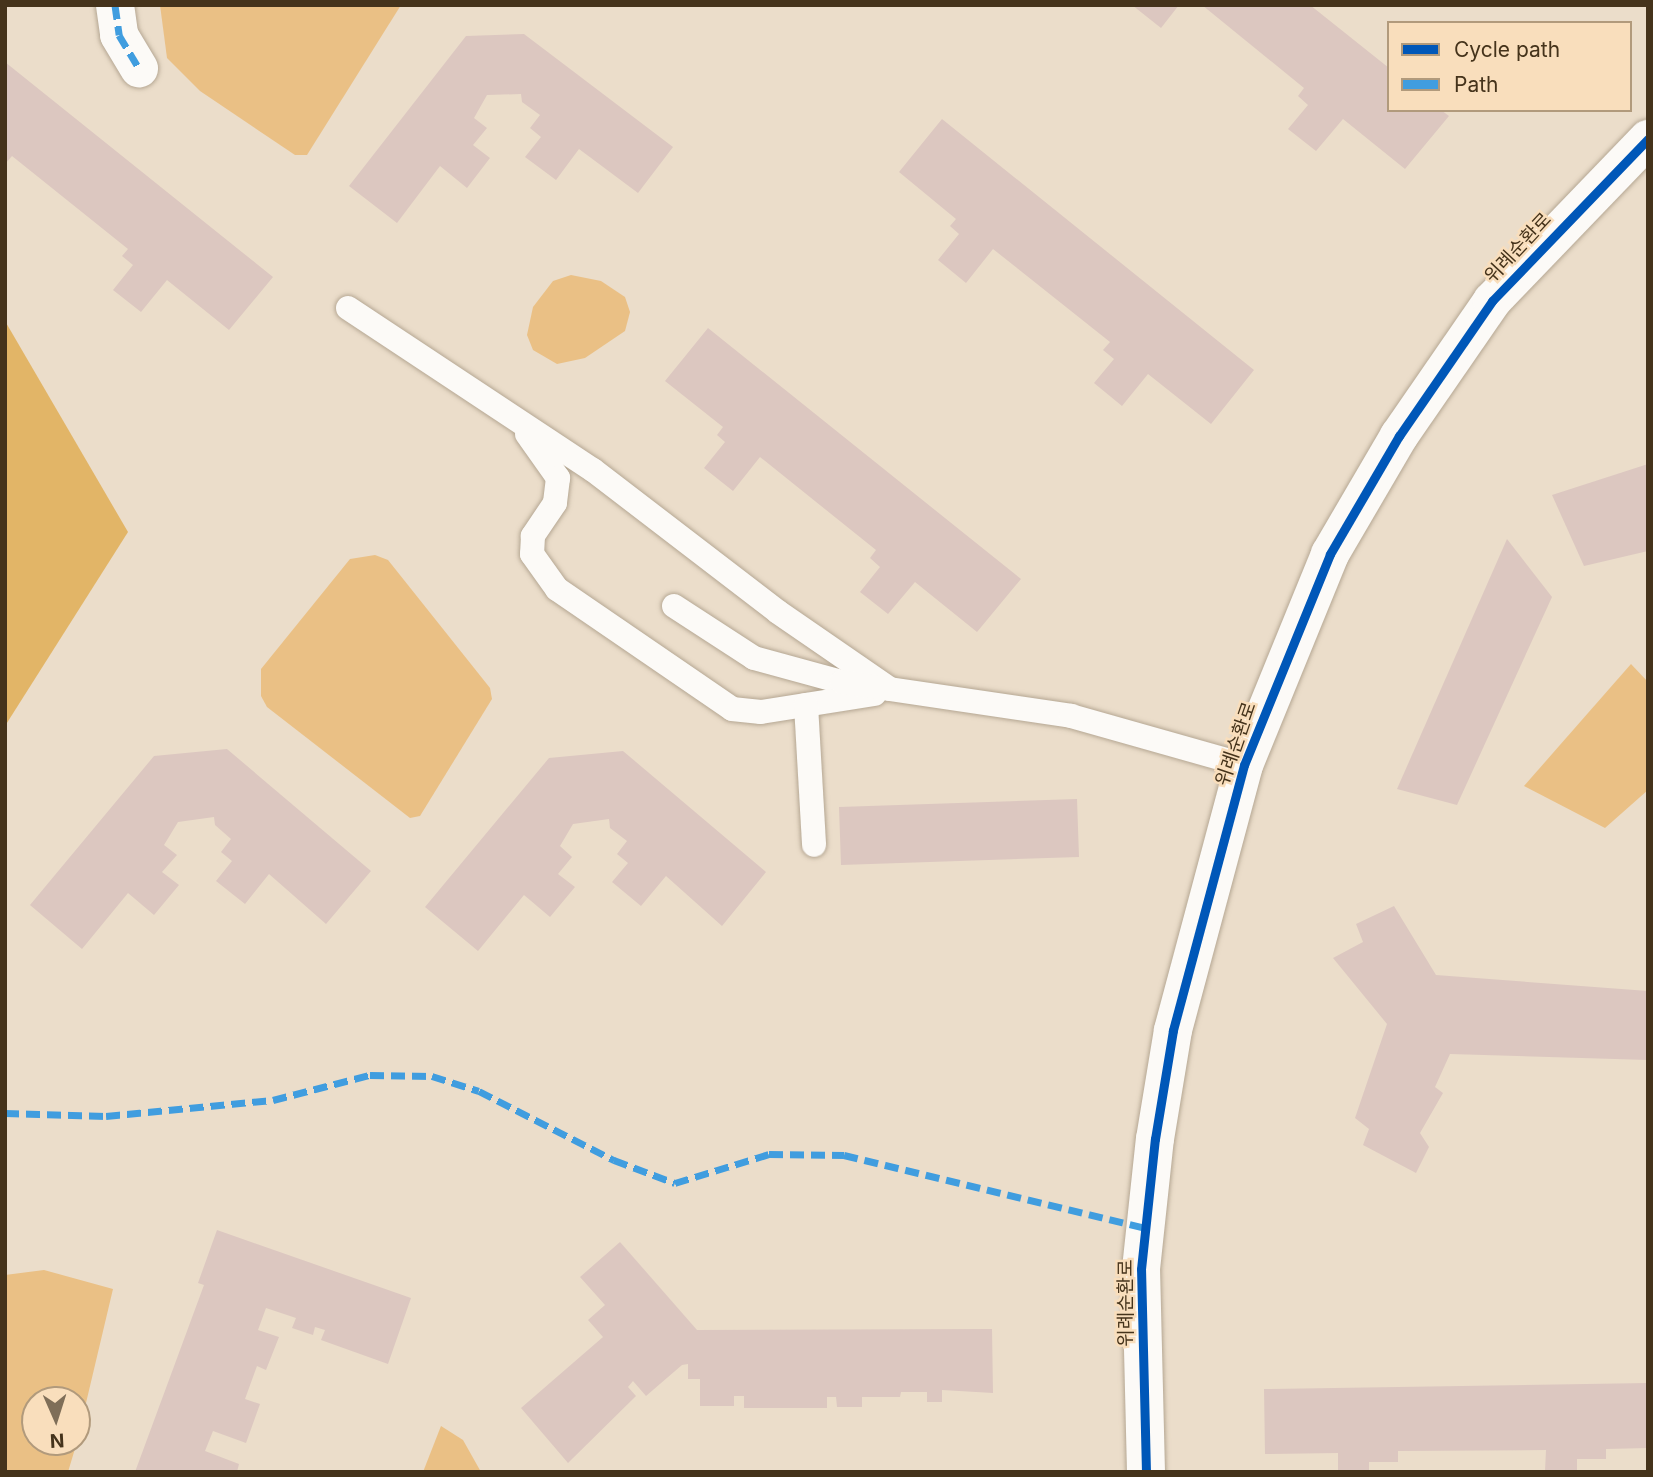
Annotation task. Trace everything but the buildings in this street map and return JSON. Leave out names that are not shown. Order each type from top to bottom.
[{"type":"street","points":[[116,5],[120,35],[139,68]]},
{"type":"street","name":"위례순환로","points":[[1146,1472],[1141,1269],[1155,1139],[1173,1030],[1244,765],[1331,554],[1399,436],[1492,301],[1648,139]]},
{"type":"lane","points":[[348,309],[520,425],[593,470],[778,611],[895,690]]},
{"type":"lane","points":[[520,425],[558,478],[555,503],[533,536],[532,554],[557,589],[711,700],[732,709],[761,712],[895,690]]},
{"type":"lane","points":[[674,606],[754,658],[895,690],[1071,716],[1244,765]]},
{"type":"lane","points":[[806,705],[814,845]]},
{"type":"shaded area","points":[[160,5],[401,5],[307,155],[295,155],[200,91],[167,58]]},
{"type":"shaded area","points":[[571,275],[601,281],[625,297],[630,312],[625,331],[585,358],[557,364],[533,350],[527,335],[533,307],[553,281]]},
{"type":"shaded area","points":[[5,321],[128,532],[5,726]]},
{"type":"shaded area","points":[[375,555],[388,560],[490,688],[492,699],[420,816],[410,818],[267,707],[261,696],[261,669],[350,559]]},
{"type":"shaded area","points":[[1631,664],[1648,682],[1648,790],[1605,828],[1524,786]]},
{"type":"shaded area","points":[[44,1270],[113,1289],[90,1386],[21,1386],[21,1456],[73,1456],[68,1472],[5,1472],[5,1275]]},
{"type":"shaded area","points":[[441,1426],[463,1440],[481,1472],[423,1472]]},
{"type":"marked path","points":[[115,5],[119,35],[139,68]]},
{"type":"marked path","points":[[5,1113],[106,1116],[273,1100],[370,1075],[432,1076],[479,1091],[614,1160],[675,1183],[769,1154],[844,1155],[1146,1228]]},
{"type":"cycle path","points":[[1146,1472],[1141,1269],[1155,1139],[1173,1030],[1244,765],[1330,554],[1399,436],[1492,301],[1648,139]]}]
